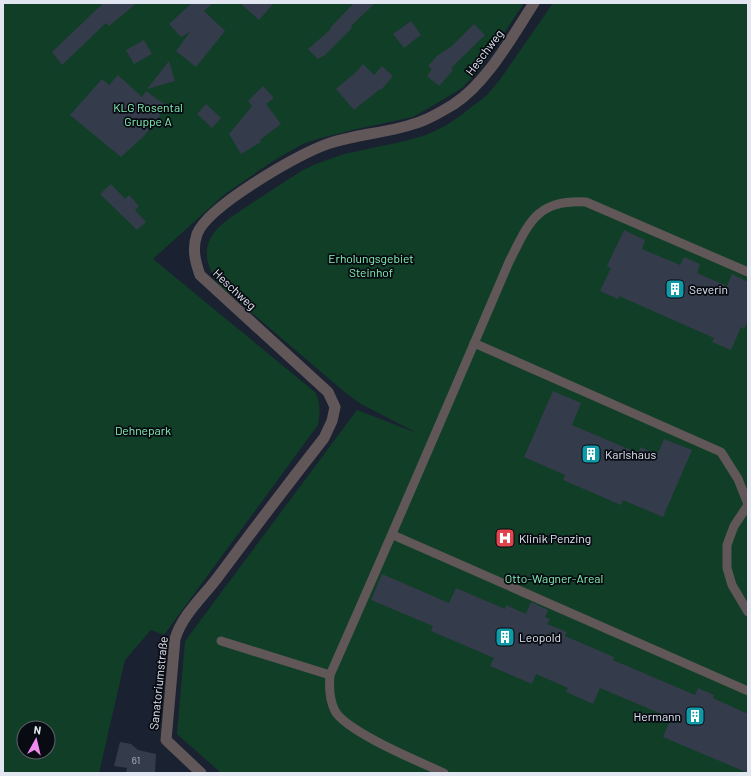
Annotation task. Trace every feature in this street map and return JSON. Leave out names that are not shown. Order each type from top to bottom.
[{"type":"street","name":"Heschweg","points":[[207,591],[324,438],[332,422],[335,407],[328,392],[200,275],[194,259],[194,252],[198,233],[202,225],[218,208],[298,158],[323,146],[422,121],[455,103],[468,93],[485,76],[534,3]]},
{"type":"street","name":"Sanatoriumstraße","points":[[201,773],[166,740],[175,639],[184,618],[207,591]]},
{"type":"lane","points":[[444,773],[377,742],[345,723],[335,711],[329,686],[330,675],[393,535],[420,468],[509,262],[526,228],[547,207],[576,201],[586,202],[748,272]]},
{"type":"lane","points":[[474,343],[721,452],[738,479],[748,505],[734,526],[727,545],[727,568],[732,585],[748,612]]},
{"type":"lane","points":[[393,535],[748,691]]},
{"type":"lane","points":[[221,641],[330,675]]},
{"type":"green space","points":[[3,3],[524,3],[481,68],[462,88],[413,117],[357,129],[303,144],[273,161],[225,194],[153,259],[315,392],[320,408],[318,425],[164,635],[151,630],[125,660],[99,773],[3,773]]},
{"type":"green space","name":"Otto-Wagner-Areal","points":[[553,3],[748,3],[748,773],[221,773],[177,734],[185,641],[357,410],[417,433],[361,404],[347,394],[218,284],[210,269],[207,256],[208,245],[212,236],[219,227],[229,219],[303,170],[344,154],[426,135],[445,126],[460,116],[487,95],[499,81]]},
{"type":"building","points":[[104,3],[137,3],[109,26],[106,23],[62,65],[52,52]]},
{"type":"building","points":[[192,3],[213,3],[204,11],[225,31],[196,67],[176,51],[190,32],[181,37],[169,24]]},
{"type":"building","points":[[240,3],[274,3],[259,20]]},
{"type":"building","points":[[354,3],[375,3],[351,26],[352,28],[325,55],[318,59],[308,49],[331,29],[330,28]]},
{"type":"building","points":[[411,21],[421,35],[404,48],[393,34]]},
{"type":"building","points":[[474,24],[485,35],[451,68],[453,70],[439,86],[427,76],[432,69],[428,66],[438,55],[452,46]]},
{"type":"building","points":[[144,40],[152,54],[134,64],[126,50]]},
{"type":"building","points":[[169,61],[175,81],[147,89]]},
{"type":"building","points":[[363,64],[374,75],[382,66],[393,76],[381,90],[380,89],[354,110],[336,89]]},
{"type":"building","points":[[118,75],[142,97],[146,91],[167,106],[145,135],[121,157],[70,115],[102,79],[109,85]]},
{"type":"building","points":[[263,86],[274,98],[266,104],[281,124],[260,140],[261,142],[241,154],[229,134],[252,106],[248,101]]},
{"type":"building","points":[[206,104],[221,118],[212,128],[197,114]]},
{"type":"building","points":[[111,184],[125,199],[129,195],[139,206],[135,210],[146,222],[137,230],[100,194]]},
{"type":"building","name":"Severin","points":[[624,230],[645,240],[642,249],[680,265],[684,257],[700,264],[697,273],[727,286],[732,274],[748,282],[748,320],[744,329],[741,327],[731,350],[712,342],[714,338],[619,296],[618,299],[600,291],[611,268],[607,266]]},
{"type":"building","name":"Karlshaus","points":[[553,391],[581,403],[572,425],[638,453],[641,447],[657,455],[664,439],[692,450],[663,517],[623,500],[621,505],[563,480],[565,475],[524,457]]},
{"type":"building","name":"Leopold","points":[[382,574],[449,603],[456,588],[505,609],[506,605],[526,614],[531,602],[548,610],[545,617],[550,619],[547,624],[567,632],[565,636],[614,657],[613,660],[695,695],[698,688],[714,695],[713,698],[748,714],[748,773],[663,737],[671,718],[600,688],[593,704],[566,692],[568,688],[536,674],[532,684],[490,666],[494,658],[431,631],[433,626],[371,600]]},
{"type":"building","points":[[120,742],[131,744],[138,750],[156,754],[155,773],[126,773],[127,768],[114,766]]},
{"type":"place","name":"Severin","points":[[675,289]]},
{"type":"place","name":"Karlshaus","points":[[591,454]]},
{"type":"place","name":"Klinik Penzing","points":[[505,538]]},
{"type":"place","name":"Leopold","points":[[505,637]]},
{"type":"place","name":"Hermann","points":[[695,716]]},
{"type":"park label","name":"KLG Rosental Gruppe A","points":[[148,114]]},
{"type":"park label","name":"Erholungsgebiet Steinhof","points":[[371,265]]},
{"type":"park label","name":"Dehnepark","points":[[143,430]]}]
